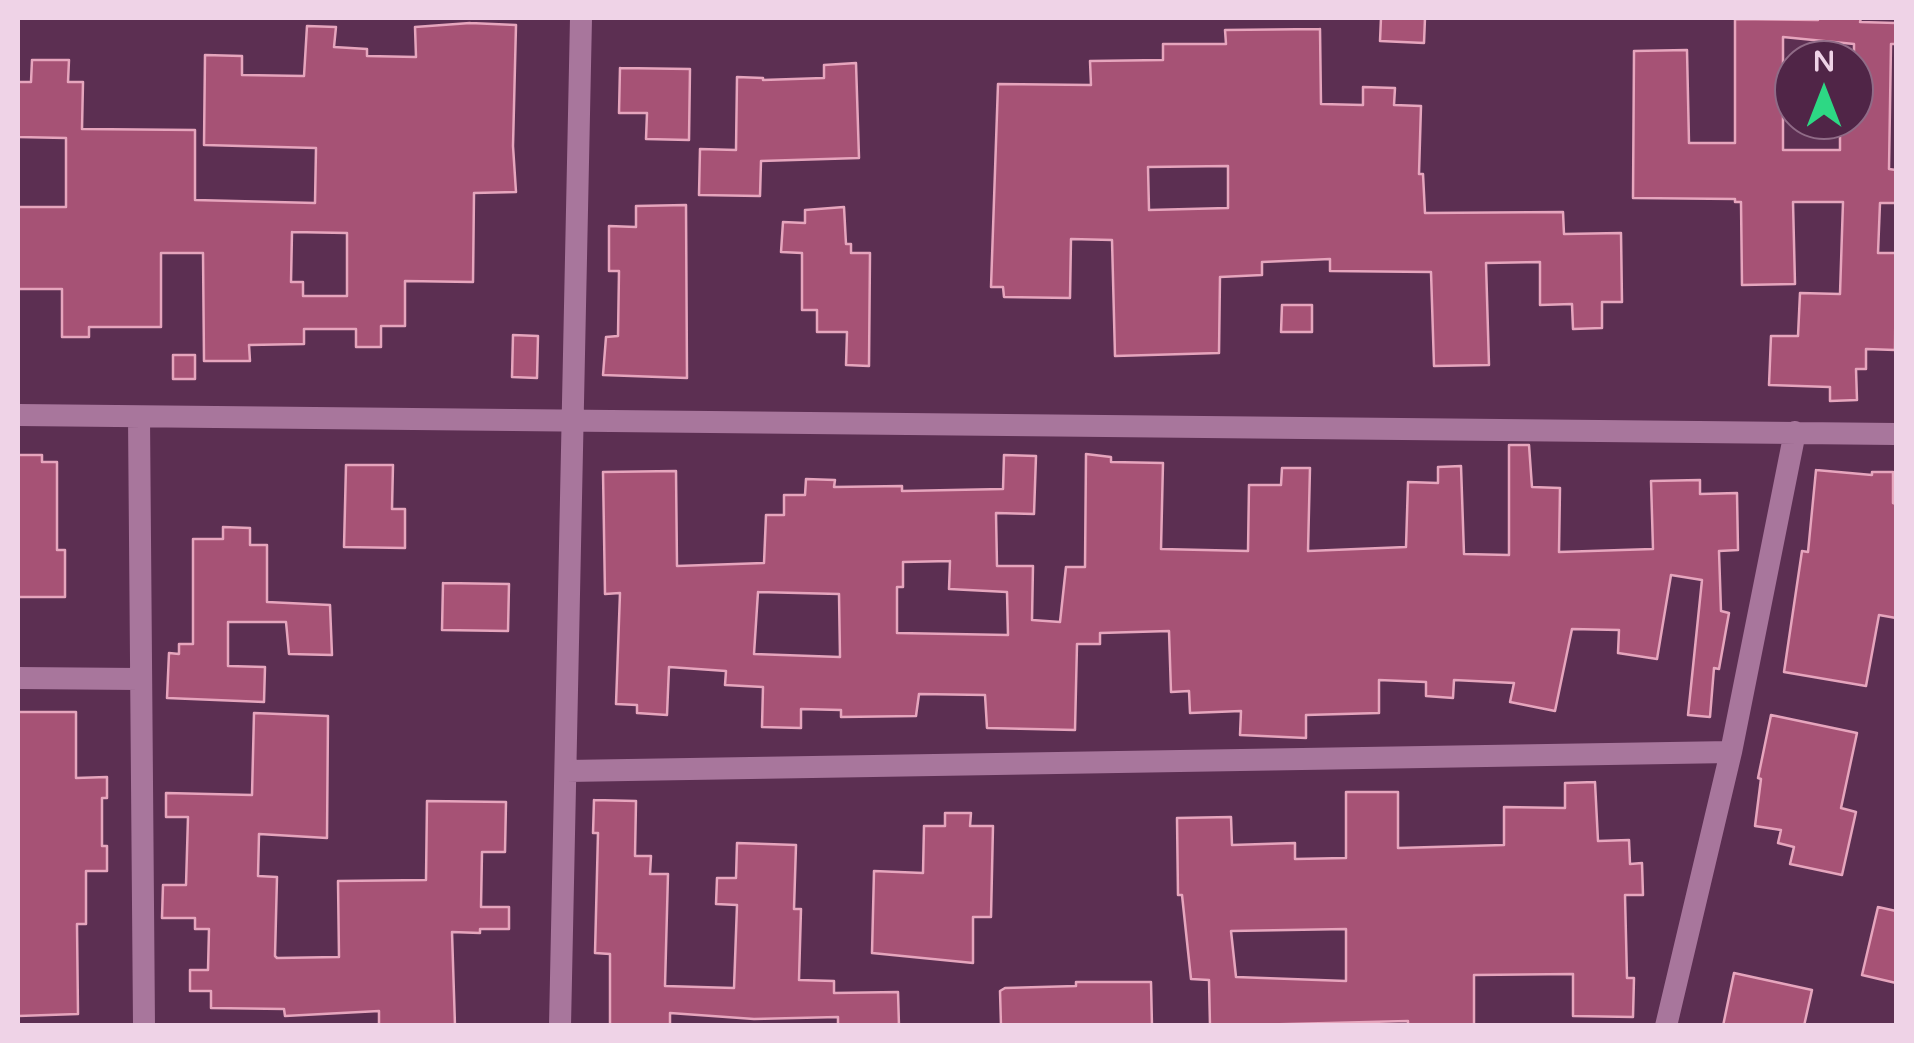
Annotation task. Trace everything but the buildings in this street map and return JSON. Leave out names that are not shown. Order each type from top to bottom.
[{"type":"street","points":[[560,1026],[570,422],[582,18]]},
{"type":"street","points":[[18,415],[1896,434]]},
{"type":"street","points":[[140,417],[144,1026]]},
{"type":"street","points":[[1666,1026],[1731,752],[1796,432]]},
{"type":"street","points":[[18,678],[139,679]]},
{"type":"street","points":[[566,772],[1731,752]]}]
